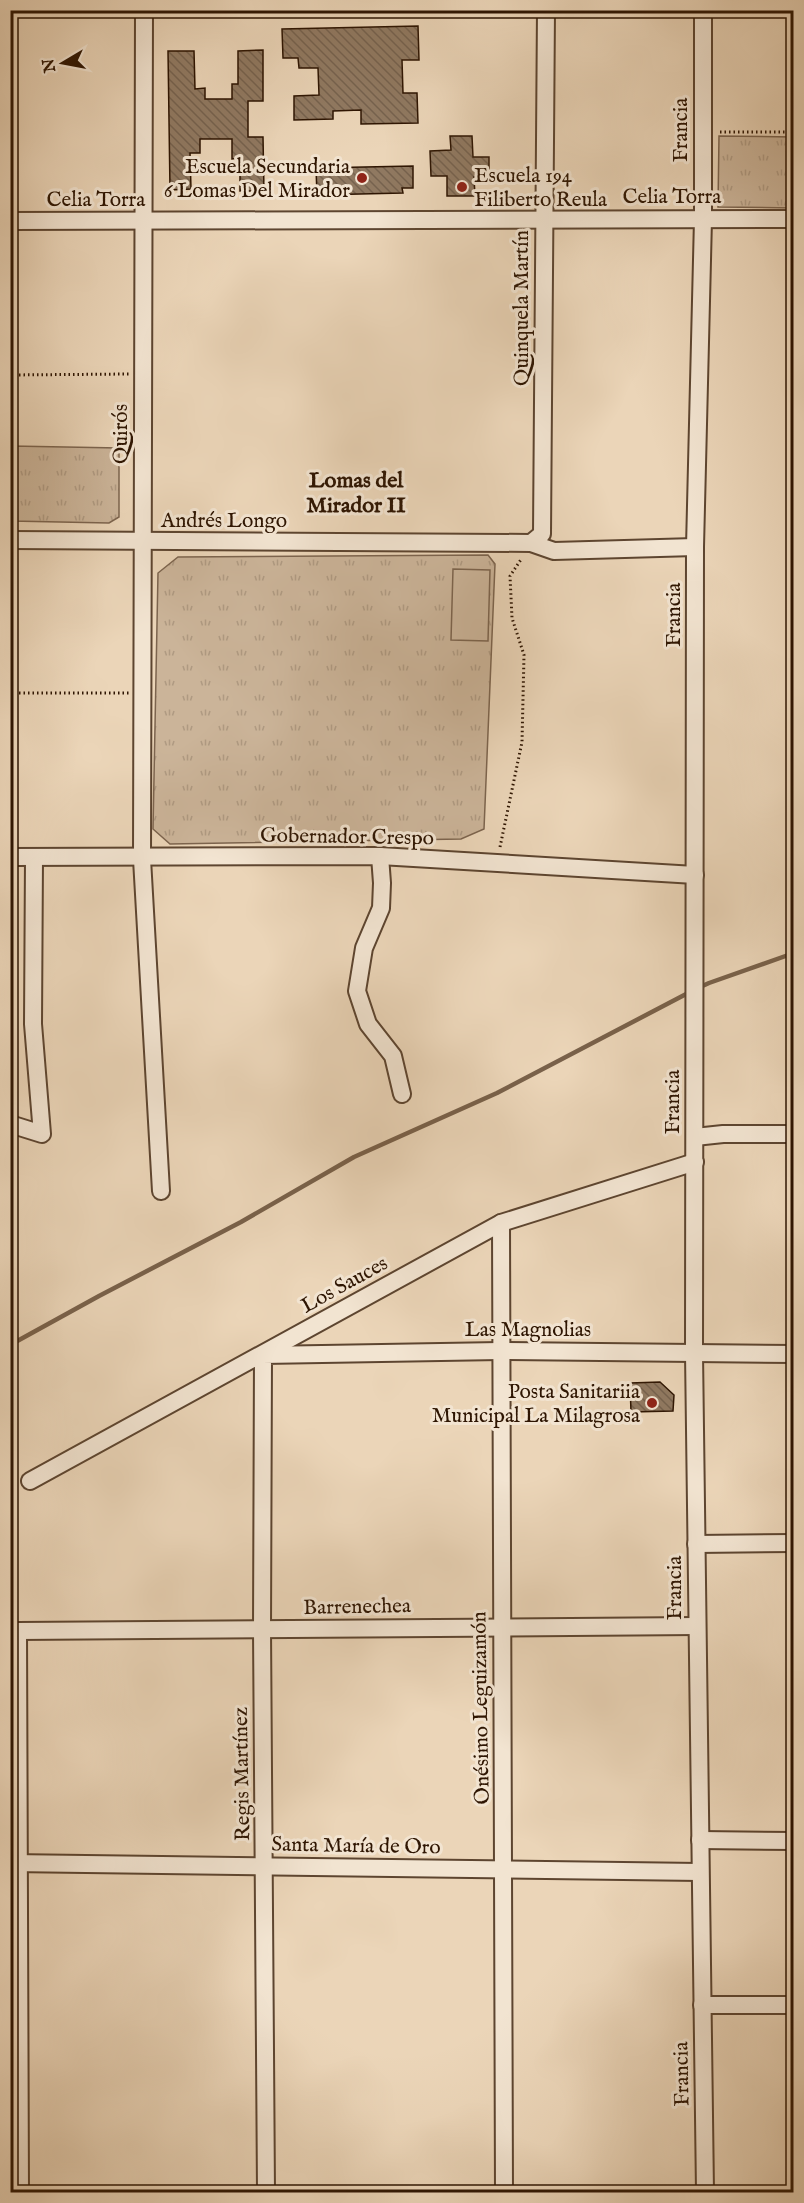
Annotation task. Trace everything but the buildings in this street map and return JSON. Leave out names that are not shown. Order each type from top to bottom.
[{"type":"street","name":"Quirós","points":[[144,10],[142,859],[161,1191]]},
{"type":"street","name":"Quinquela Martín","points":[[536,538],[544,219],[546,10]]},
{"type":"street","name":"Francia","points":[[703,10],[703,219],[695,547],[694,1353],[705,2193]]},
{"type":"street","name":"Celia Torra","points":[[10,221],[794,219]]},
{"type":"street","name":"Andrés Longo","points":[[10,540],[143,542],[536,538],[554,550],[695,547]]},
{"type":"street","name":"Gobernador Crespo","points":[[10,857],[142,859],[380,856],[695,875]]},
{"type":"street","points":[[380,856],[381,908],[364,948],[357,991],[368,1024],[393,1056],[402,1094]]},
{"type":"street","points":[[10,1124],[42,1134],[33,1024],[34,858]]},
{"type":"street","points":[[695,1137],[723,1134],[794,1134]]},
{"type":"street","name":"Los Sauces","points":[[30,1481],[501,1223],[695,1162]]},
{"type":"street","name":"Onésimo Leguizamón","points":[[501,1223],[504,2193]]},
{"type":"street","name":"Las Magnolias","points":[[263,1355],[500,1351],[794,1354]]},
{"type":"street","name":"Regis Martínez","points":[[263,1355],[262,1630],[266,2193]]},
{"type":"street","points":[[696,1544],[794,1543]]},
{"type":"street","name":"Barrenechea","points":[[14,1635],[696,1626]]},
{"type":"street","points":[[14,1635],[20,2193]]},
{"type":"street","points":[[700,1840],[794,1841]]},
{"type":"street","name":"Santa María de Oro","points":[[15,1863],[700,1872]]},
{"type":"street","points":[[702,2005],[794,2005]]},
{"type":"path","points":[[703,132],[794,132]]},
{"type":"path","points":[[10,375],[143,374]]},
{"type":"path","points":[[496,863],[522,742],[524,655],[512,618],[510,576],[536,538]]},
{"type":"path","points":[[10,693],[142,693]]},
{"type":"green space","points":[[719,136],[793,137],[793,208],[718,207]]},
{"type":"green space","points":[[11,446],[119,448],[119,517],[109,523],[11,521]]},
{"type":"green space","points":[[488,555],[495,564],[484,829],[461,839],[170,844],[153,829],[158,573],[178,557]]},
{"type":"green space","points":[[453,569],[490,570],[488,641],[451,640]]},
{"type":"waterway","points":[[698,988],[794,953]]},
{"type":"waterway","points":[[10,1345],[241,1222],[354,1157],[497,1093],[690,992]]},
{"type":"place","name":"Escuela Secundaria 6 Lomas Del Mirador","points":[[362,178]]},
{"type":"place","name":"Escuela 194 Filiberto Reula","points":[[462,187]]},
{"type":"place","name":"Posta Sanitariia Municipal La Milagrosa","points":[[652,1403]]},
{"type":"district","name":"Lomas del Mirador II","points":[[356,492]]}]
